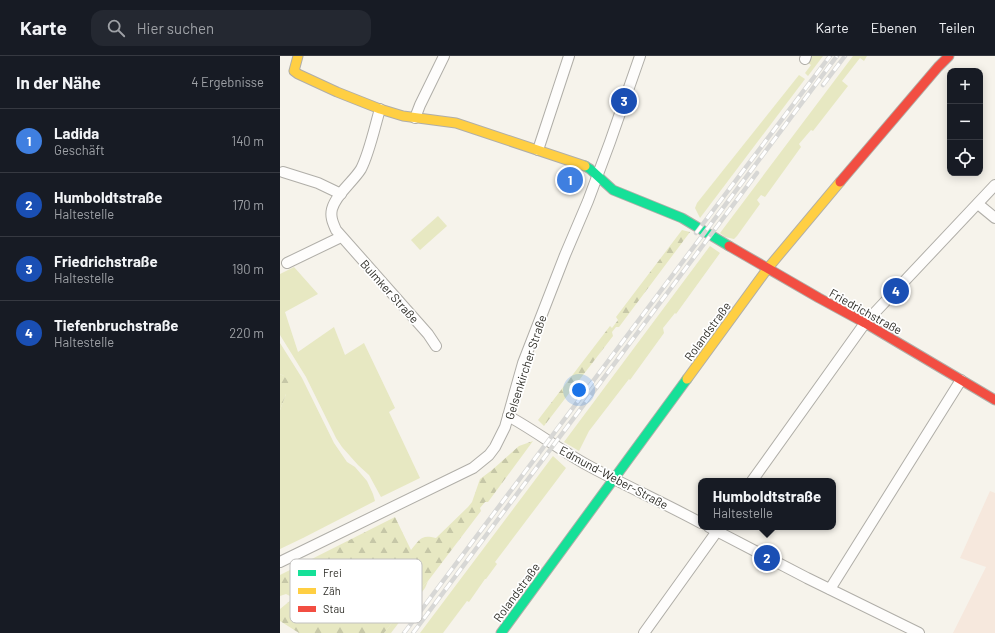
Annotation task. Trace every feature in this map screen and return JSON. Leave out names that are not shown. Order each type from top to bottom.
[{"type":"street","name":"Friedrichstraße","points":[[298,56],[294,71],[298,74],[337,92],[380,109],[403,116],[456,123],[582,165],[598,176],[613,190],[682,218],[865,323],[995,400]]},
{"type":"street","points":[[415,118],[444,56]]},
{"type":"street","points":[[538,150],[569,56]]},
{"type":"street","name":"Gelsenkircher Straße","points":[[280,562],[473,468],[489,455],[495,447],[508,416],[523,363],[565,255],[598,176],[640,56]]},
{"type":"street","name":"Rolandstraße","points":[[501,633],[768,268],[938,67],[949,56]]},
{"type":"street","name":"Bulmker Straße","points":[[380,109],[363,164],[332,208],[331,216],[336,230],[428,334],[436,346]]},
{"type":"street","points":[[283,172],[318,183],[342,194]]},
{"type":"street","points":[[754,478],[865,323],[995,185]]},
{"type":"street","points":[[978,204],[995,218]]},
{"type":"street","points":[[287,263],[341,236]]},
{"type":"street","points":[[830,589],[961,380]]},
{"type":"street","name":"Edmund-Weber-Straße","points":[[508,416],[538,433],[566,453],[698,521]]},
{"type":"street","points":[[644,633],[714,530]]},
{"type":"street","points":[[719,530],[807,578],[919,633]]},
{"type":"shaded area","points":[[990,491],[995,493],[995,633],[953,633],[986,567],[960,558]]},
{"type":"green space","points":[[810,56],[823,56],[808,76],[805,73],[811,65],[808,63]]},
{"type":"green space","points":[[853,56],[867,56],[864,61],[860,58],[842,81],[848,86],[813,131],[811,130],[799,144],[801,147],[765,197],[761,195],[757,200],[760,204],[737,236],[734,239],[725,237],[720,233]]},
{"type":"green space","points":[[799,75],[805,79],[700,218],[695,208],[697,203]]},
{"type":"green space","points":[[438,216],[447,226],[420,250],[411,240]]},
{"type":"green space","points":[[682,230],[690,232],[619,327],[616,327],[612,332],[613,336],[544,426],[538,420],[610,326],[612,328],[618,320],[616,317]]},
{"type":"green space","points":[[710,246],[720,253],[676,314],[675,313],[663,328],[664,333],[630,380],[629,379],[589,431],[579,451],[564,442]]},
{"type":"green space","points":[[294,267],[318,294],[285,312],[298,352],[334,327],[345,355],[364,343],[395,408],[389,412],[420,478],[381,497],[369,475],[358,465],[336,438],[306,377],[280,335],[280,274]]},
{"type":"green space","points":[[280,343],[302,378],[334,443],[347,462],[355,467],[367,481],[375,501],[280,549],[280,410],[286,394],[284,376],[280,374]]},
{"type":"green space","points":[[280,374],[289,381],[280,410]]},
{"type":"green space","points":[[533,441],[488,502],[485,502],[480,508],[481,511],[422,587],[422,559],[312,559],[395,517],[411,550],[421,538],[436,538],[472,502],[480,479],[519,446]]},
{"type":"green space","points":[[553,456],[566,468],[495,562],[497,564],[469,602],[467,601],[443,633],[420,633]]},
{"type":"green space","points":[[290,570],[290,596],[286,594],[280,596],[280,575]]},
{"type":"green space","points":[[428,581],[422,592],[422,587]]},
{"type":"green space","points":[[290,601],[290,623],[392,623],[384,633],[299,633],[280,621],[280,609]]},
{"type":"green space","points":[[392,623],[399,623],[391,633],[384,633]]},
{"type":"railway","points":[[696,233],[830,56]]},
{"type":"railway","points":[[422,609],[837,56]]},
{"type":"railway","points":[[823,85],[845,56]]},
{"type":"railway","points":[[422,621],[757,173]]},
{"type":"railway","points":[[404,633],[412,623]]},
{"type":"railway","points":[[413,633],[420,623]]},
{"type":"traffic: fast","points":[[585,166],[613,190],[682,218],[729,246]]},
{"type":"traffic: fast","points":[[501,633],[687,379]]},
{"type":"traffic: slow","points":[[298,56],[294,71],[298,74],[337,92],[380,109],[403,116],[456,123],[585,166]]},
{"type":"traffic: slow","points":[[687,379],[768,268],[840,182]]},
{"type":"traffic: jam","points":[[840,182],[949,56]]},
{"type":"traffic: jam","points":[[729,246],[865,323],[995,400]]},
{"type":"place","name":"Friedrichstraße","points":[[624,101]]},
{"type":"place","name":"Ladida","points":[[570,180]]},
{"type":"place","name":"Tiefenbruchstraße","points":[[896,291]]},
{"type":"place","name":"Humboldtstraße","points":[[767,558]]}]
